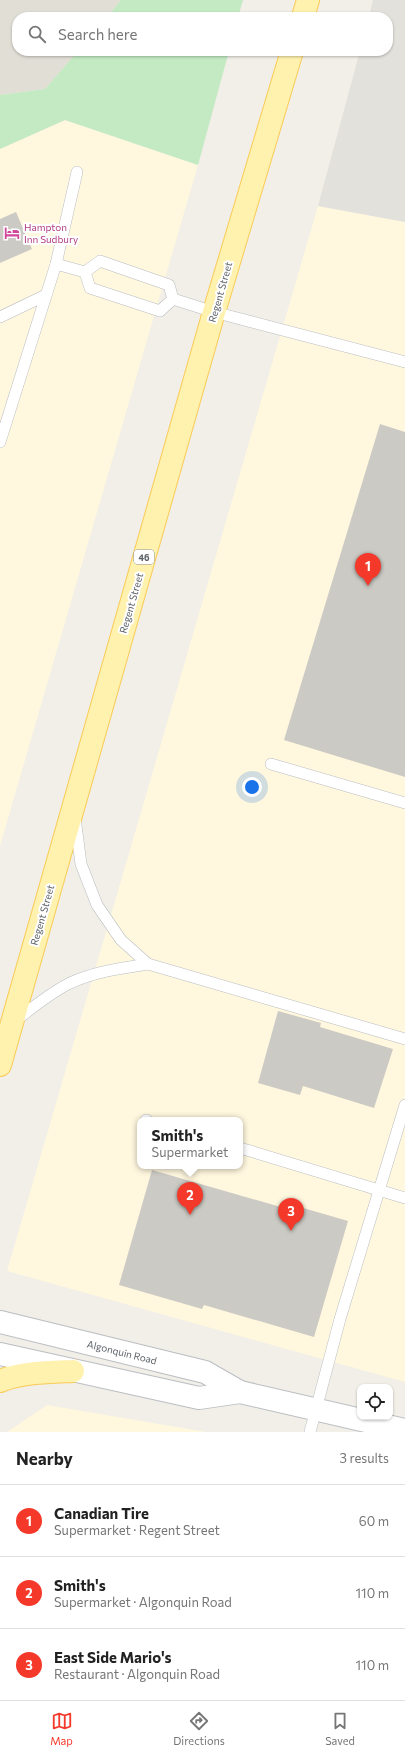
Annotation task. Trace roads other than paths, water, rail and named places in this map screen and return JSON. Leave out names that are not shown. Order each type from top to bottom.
[{"type":"main road","points":[[304,12],[308,0]]},
{"type":"main road","name":"Regent Street","points":[[0,1064],[214,312],[291,56]]},
{"type":"main road","points":[[0,1381],[10,1377],[28,1374],[73,1371]]},
{"type":"street","name":"Algonquin Road","points":[[0,1322],[205,1372],[240,1392],[405,1430]]},
{"type":"street","name":"Algonquin Road","points":[[0,1354],[199,1398],[240,1392]]},
{"type":"lane","points":[[0,442],[56,264],[77,172]]},
{"type":"lane","points":[[85,272],[100,261],[169,285],[173,299]]},
{"type":"lane","points":[[56,264],[85,272]]},
{"type":"lane","points":[[85,272],[90,288],[160,311],[173,299]]},
{"type":"lane","points":[[0,316],[46,295]]},
{"type":"lane","points":[[173,299],[214,312],[405,362]]},
{"type":"lane","points":[[270,764],[405,802]]},
{"type":"lane","points":[[73,806],[82,864],[97,905],[121,940],[148,964]]},
{"type":"lane","points":[[12,1023],[37,1003],[69,984],[104,971],[148,964],[405,1039]]},
{"type":"lane","points":[[310,1432],[315,1410],[405,1105]]},
{"type":"lane","points":[[243,1149],[405,1198]]},
{"type":"place","name":"Hampton Inn Sudbury","points":[[12,233]]},
{"type":"place","name":"Canadian Tire","points":[[368,586]]},
{"type":"place","name":"Smith's","points":[[190,1215]]},
{"type":"place","name":"East Side Mario's","points":[[291,1231]]}]
